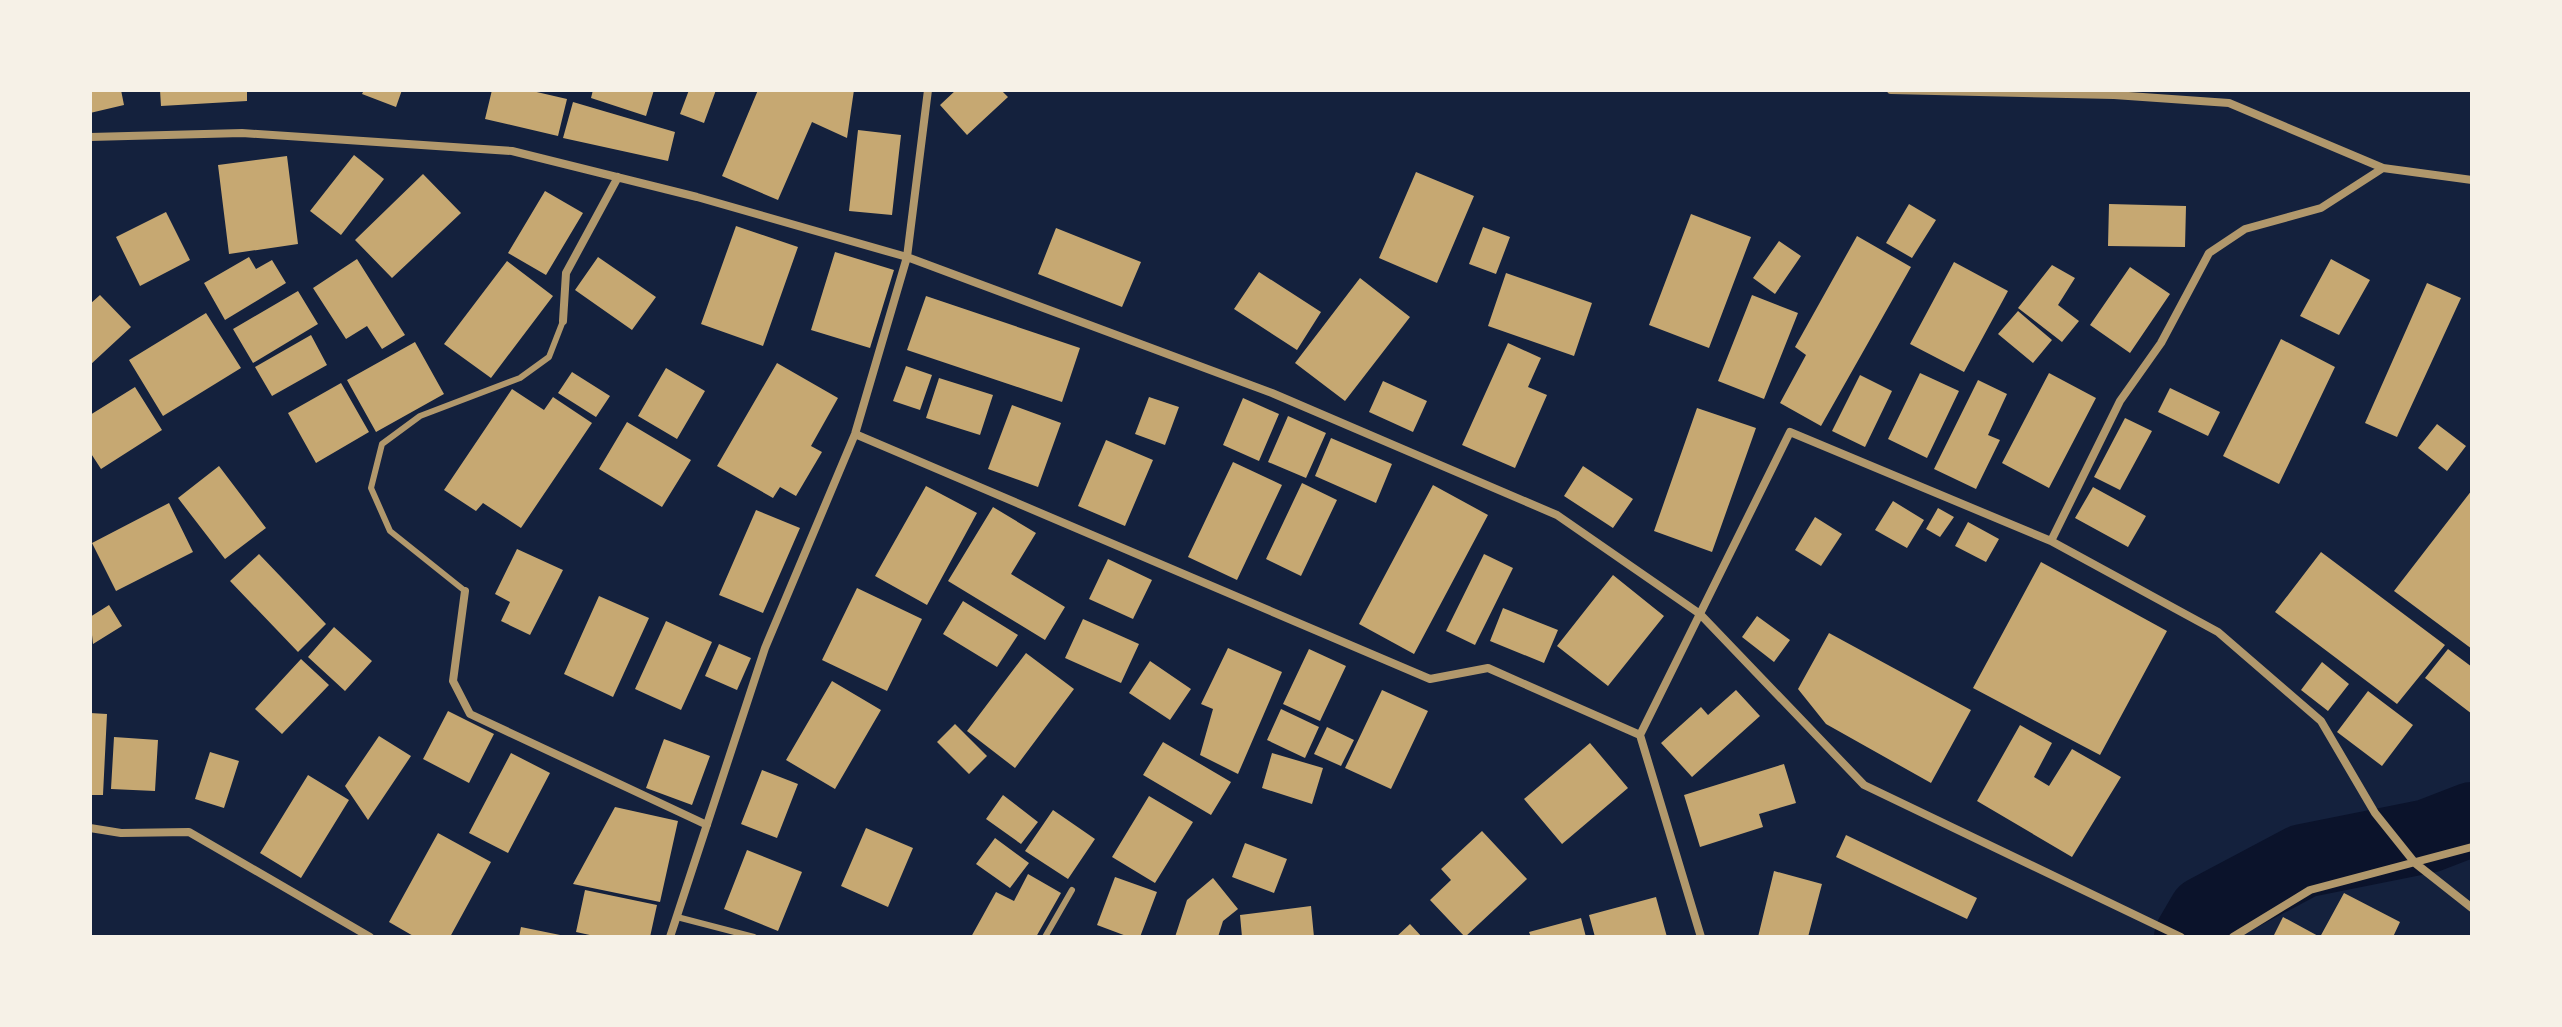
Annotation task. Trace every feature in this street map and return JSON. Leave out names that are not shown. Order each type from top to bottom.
[{"type":"street","points":[[670,937],[765,648],[855,434],[907,257],[928,90]]},
{"type":"street","points":[[1891,90],[2115,92],[2229,103],[2383,168],[2472,180]]},
{"type":"street","points":[[90,137],[242,133],[512,151],[907,257],[1272,393],[1557,515],[1700,614],[1864,785],[2110,906],[2181,937]]},
{"type":"street","points":[[2051,541],[2120,401],[2161,343],[2209,253],[2245,229],[2321,208],[2383,168]]},
{"type":"street","points":[[563,321],[566,273],[618,177]]},
{"type":"street","points":[[1701,937],[1640,735],[1790,432],[2051,541],[2218,632],[2321,721],[2375,813],[2414,862],[2472,908]]},
{"type":"street","points":[[855,434],[1430,679],[1488,668],[1640,735]]},
{"type":"street","points":[[465,591],[453,681],[470,714],[707,825]]},
{"type":"street","points":[[90,828],[121,833],[189,832],[370,937]]},
{"type":"street","points":[[2233,937],[2310,890],[2472,847]]},
{"type":"lane","points":[[465,591],[390,531],[371,488],[382,444],[420,416],[520,378],[549,357],[563,321]]},
{"type":"lane","points":[[1045,937],[1072,890]]},
{"type":"lane","points":[[677,917],[754,937]]},
{"type":"building","points":[[90,90],[121,90],[124,105],[90,113]]},
{"type":"building","points":[[160,90],[247,90],[247,101],[161,106]]},
{"type":"building","points":[[364,90],[402,90],[396,107],[362,94]]},
{"type":"building","points":[[492,90],[528,90],[567,99],[558,136],[485,119]]},
{"type":"building","points":[[593,90],[654,90],[646,116],[591,98]]},
{"type":"building","points":[[689,90],[716,90],[704,123],[680,114]]},
{"type":"building","points":[[758,90],[854,90],[847,138],[812,122],[778,200],[722,176]]},
{"type":"building","points":[[956,90],[1001,90],[1008,97],[967,135],[940,105]]},
{"type":"building","points":[[573,102],[675,132],[668,161],[563,138]]},
{"type":"building","points":[[858,130],[901,135],[892,215],[849,211]]},
{"type":"building","points":[[354,155],[384,179],[341,235],[310,211]]},
{"type":"building","points":[[287,156],[298,244],[229,254],[218,165]]},
{"type":"building","points":[[1416,172],[1474,196],[1437,283],[1379,258]]},
{"type":"building","points":[[423,174],[461,213],[392,278],[355,240]]},
{"type":"building","points":[[545,191],[583,213],[546,275],[508,253]]},
{"type":"building","points":[[1909,204],[1936,220],[1912,258],[1886,243]]},
{"type":"building","points":[[2109,204],[2186,206],[2185,247],[2108,246]]},
{"type":"building","points":[[166,212],[190,260],[140,286],[116,237]]},
{"type":"building","points":[[1691,214],[1751,237],[1709,348],[1649,325]]},
{"type":"building","points":[[736,226],[798,247],[763,346],[701,324]]},
{"type":"building","points":[[1483,227],[1510,237],[1496,274],[1469,264]]},
{"type":"building","points":[[1056,228],[1141,262],[1122,307],[1038,274]]},
{"type":"building","points":[[1857,236],[1911,267],[1821,426],[1780,403],[1806,355],[1795,347]]},
{"type":"building","points":[[1779,241],[1801,256],[1775,294],[1753,278]]},
{"type":"building","points":[[835,252],[894,270],[870,348],[811,330]]},
{"type":"building","points":[[249,257],[256,269],[272,260],[286,283],[225,320],[204,283]]},
{"type":"building","points":[[598,257],[656,297],[632,330],[575,290]]},
{"type":"building","points":[[357,259],[405,335],[382,349],[367,326],[346,339],[313,288]]},
{"type":"building","points":[[2331,259],[2370,280],[2339,335],[2300,316]]},
{"type":"building","points":[[507,261],[553,296],[491,378],[444,344]]},
{"type":"building","points":[[1954,262],[2008,291],[1964,372],[1910,344]]},
{"type":"building","points":[[2052,265],[2075,278],[2058,305],[2079,321],[2062,342],[2018,308]]},
{"type":"building","points":[[2130,267],[2170,294],[2130,353],[2090,325]]},
{"type":"building","points":[[1259,272],[1321,312],[1297,350],[1234,309]]},
{"type":"building","points":[[1506,273],[1592,303],[1574,356],[1488,326]]},
{"type":"building","points":[[1360,278],[1410,317],[1345,401],[1295,363]]},
{"type":"building","points":[[2427,283],[2461,298],[2397,437],[2365,423]]},
{"type":"building","points":[[298,291],[318,324],[253,363],[233,329]]},
{"type":"building","points":[[100,295],[131,327],[90,365],[90,304]]},
{"type":"building","points":[[1752,295],[1798,313],[1764,399],[1718,381]]},
{"type":"building","points":[[926,296],[1080,348],[1062,402],[907,350]]},
{"type":"building","points":[[2018,311],[2052,340],[2033,363],[1998,334]]},
{"type":"building","points":[[206,313],[241,368],[163,416],[129,360]]},
{"type":"building","points":[[311,335],[327,365],[272,396],[255,367]]},
{"type":"building","points":[[2281,339],[2335,367],[2279,484],[2223,456]]},
{"type":"building","points":[[415,342],[444,394],[376,432],[347,380]]},
{"type":"building","points":[[1508,343],[1541,358],[1528,387],[1547,395],[1515,468],[1462,445]]},
{"type":"building","points":[[777,363],[838,398],[811,446],[822,452],[796,496],[780,487],[773,498],[717,466]]},
{"type":"building","points":[[906,366],[932,375],[920,410],[893,401]]},
{"type":"building","points":[[666,368],[705,391],[677,439],[638,416]]},
{"type":"building","points":[[572,372],[610,396],[596,417],[558,393]]},
{"type":"building","points":[[1920,373],[1959,391],[1927,458],[1888,439]]},
{"type":"building","points":[[2049,373],[2096,398],[2049,488],[2002,463]]},
{"type":"building","points":[[1860,375],[1892,391],[1865,447],[1832,431]]},
{"type":"building","points":[[939,378],[993,395],[980,435],[926,418]]},
{"type":"building","points":[[1978,380],[2007,394],[1988,435],[2000,440],[1976,489],[1934,469]]},
{"type":"building","points":[[1383,381],[1427,401],[1413,432],[1369,412]]},
{"type":"building","points":[[341,383],[369,432],[316,463],[288,413]]},
{"type":"building","points":[[135,387],[162,430],[101,469],[90,452],[90,415]]},
{"type":"building","points":[[2170,388],[2220,412],[2208,436],[2158,412]]},
{"type":"building","points":[[512,389],[544,410],[553,397],[592,423],[521,528],[483,503],[476,511],[444,490]]},
{"type":"building","points":[[1149,397],[1179,407],[1165,445],[1135,434]]},
{"type":"building","points":[[1243,398],[1279,414],[1259,461],[1223,445]]},
{"type":"building","points":[[1012,405],[1061,423],[1038,487],[988,469]]},
{"type":"building","points":[[1697,408],[1756,428],[1712,552],[1654,531]]},
{"type":"building","points":[[1288,416],[1326,433],[1306,478],[1268,462]]},
{"type":"building","points":[[2125,418],[2152,431],[2120,490],[2094,477]]},
{"type":"building","points":[[627,422],[691,460],[662,507],[599,469]]},
{"type":"building","points":[[2437,424],[2466,446],[2447,471],[2418,448]]},
{"type":"building","points":[[1331,438],[1392,464],[1376,503],[1315,476]]},
{"type":"building","points":[[1106,440],[1153,460],[1125,526],[1078,506]]},
{"type":"building","points":[[1233,462],[1282,485],[1237,580],[1188,557]]},
{"type":"building","points":[[219,466],[266,528],[225,559],[178,498]]},
{"type":"building","points":[[1583,466],[1633,499],[1613,528],[1564,496]]},
{"type":"building","points":[[1302,483],[1337,500],[1301,576],[1266,559]]},
{"type":"building","points":[[1433,485],[1488,515],[1414,654],[1359,624]]},
{"type":"building","points":[[926,486],[977,513],[927,605],[875,576]]},
{"type":"building","points":[[2093,487],[2146,516],[2128,547],[2075,518]]},
{"type":"building","points":[[2472,490],[2472,649],[2394,591]]},
{"type":"building","points":[[1893,501],[1924,520],[1907,548],[1875,530]]},
{"type":"building","points":[[169,503],[193,552],[116,591],[92,543]]},
{"type":"building","points":[[993,507],[1036,533],[1011,574],[1065,607],[1045,640],[948,581]]},
{"type":"building","points":[[1938,508],[1954,517],[1940,537],[1926,529]]},
{"type":"building","points":[[756,510],[800,528],[763,613],[719,595]]},
{"type":"building","points":[[1815,517],[1842,534],[1821,566],[1795,550]]},
{"type":"building","points":[[1968,522],[1999,539],[1986,562],[1955,546]]},
{"type":"building","points":[[517,549],[563,570],[530,635],[501,621],[510,602],[495,594]]},
{"type":"building","points":[[2321,552],[2445,645],[2397,704],[2275,612]]},
{"type":"building","points":[[259,554],[326,624],[298,652],[230,581]]},
{"type":"building","points":[[1484,554],[1513,568],[1475,645],[1446,631]]},
{"type":"building","points":[[1108,559],[1152,580],[1133,619],[1089,599]]},
{"type":"building","points":[[2041,562],[2167,631],[2100,755],[1973,688]]},
{"type":"building","points":[[1613,575],[1664,616],[1608,686],[1557,646]]},
{"type":"building","points":[[857,588],[922,619],[887,691],[822,660]]},
{"type":"building","points":[[599,596],[649,618],[613,697],[564,674]]},
{"type":"building","points":[[963,601],[1018,635],[997,667],[943,634]]},
{"type":"building","points":[[109,605],[122,626],[93,644],[90,617]]},
{"type":"building","points":[[1503,608],[1558,630],[1544,663],[1490,641]]},
{"type":"building","points":[[1757,616],[1790,640],[1774,662],[1742,637]]},
{"type":"building","points":[[1083,619],[1139,644],[1121,683],[1065,658]]},
{"type":"building","points":[[666,621],[712,642],[681,710],[635,689]]},
{"type":"building","points":[[334,627],[372,661],[345,691],[308,657]]},
{"type":"building","points":[[1829,633],[1971,710],[1931,783],[1826,724],[1798,689]]},
{"type":"building","points":[[719,644],[751,658],[737,690],[705,676]]},
{"type":"building","points":[[1228,648],[1282,672],[1238,774],[1200,755],[1213,709],[1201,704]]},
{"type":"building","points":[[1309,649],[1346,666],[1320,721],[1283,704]]},
{"type":"building","points":[[2448,649],[2472,667],[2472,714],[2425,678]]},
{"type":"building","points":[[1026,653],[1074,689],[1015,768],[967,731]]},
{"type":"building","points":[[301,659],[329,685],[282,734],[255,709]]},
{"type":"building","points":[[1150,661],[1191,689],[1170,720],[1129,693]]},
{"type":"building","points":[[2322,662],[2349,684],[2328,711],[2301,690]]},
{"type":"building","points":[[832,681],[881,710],[835,789],[786,760]]},
{"type":"building","points":[[1382,690],[1428,711],[1391,789],[1345,768]]},
{"type":"building","points":[[1736,690],[1760,716],[1692,777],[1661,743],[1701,707],[1708,715]]},
{"type":"building","points":[[2368,691],[2413,725],[2382,766],[2337,732]]},
{"type":"building","points":[[1281,709],[1319,727],[1305,758],[1267,740]]},
{"type":"building","points":[[448,711],[494,734],[469,783],[423,759]]},
{"type":"building","points":[[90,713],[107,714],[103,795],[90,795]]},
{"type":"building","points":[[955,724],[987,756],[969,774],[937,742]]},
{"type":"building","points":[[2020,725],[2052,743],[2034,777],[2049,786],[2072,749],[2121,777],[2072,857],[1977,801]]},
{"type":"building","points":[[1327,727],[1354,740],[1341,766],[1314,754]]},
{"type":"building","points":[[379,736],[411,756],[368,820],[345,786]]},
{"type":"building","points":[[114,737],[158,740],[155,791],[111,789]]},
{"type":"building","points":[[664,739],[710,756],[692,805],[646,788]]},
{"type":"building","points":[[1163,742],[1231,782],[1211,815],[1143,775]]},
{"type":"building","points":[[1590,743],[1628,788],[1562,844],[1524,799]]},
{"type":"building","points":[[210,752],[239,761],[224,808],[195,799]]},
{"type":"building","points":[[511,753],[550,773],[508,853],[469,833]]},
{"type":"building","points":[[1272,753],[1323,768],[1312,804],[1262,788]]},
{"type":"building","points":[[1784,764],[1796,803],[1759,814],[1763,827],[1700,847],[1684,795]]},
{"type":"building","points":[[762,770],[798,784],[777,838],[741,824]]},
{"type":"building","points":[[308,775],[349,800],[301,878],[260,853]]},
{"type":"building","points":[[1003,795],[1038,822],[1021,844],[986,819]]},
{"type":"building","points":[[1149,796],[1193,822],[1155,883],[1112,857]]},
{"type":"building","points":[[615,807],[678,821],[660,902],[573,884]]},
{"type":"building","points":[[1053,810],[1095,839],[1068,879],[1025,851]]},
{"type":"building","points":[[866,828],[913,848],[888,907],[841,886]]},
{"type":"building","points":[[1482,831],[1527,879],[1465,937],[1430,900],[1451,880],[1441,869]]},
{"type":"building","points":[[438,833],[491,862],[450,937],[415,937],[389,922]]},
{"type":"building","points":[[1846,835],[1977,898],[1967,919],[1836,857]]},
{"type":"building","points":[[995,838],[1029,863],[1010,888],[976,864]]},
{"type":"building","points":[[1245,843],[1287,859],[1274,893],[1232,877]]},
{"type":"building","points":[[747,850],[802,872],[778,931],[724,909]]},
{"type":"building","points":[[1774,871],[1822,884],[1808,937],[1758,937]]},
{"type":"building","points":[[1028,874],[1061,893],[1036,937],[971,937],[996,892],[1014,901]]},
{"type":"building","points":[[1115,877],[1157,892],[1140,937],[1129,937],[1097,925]]},
{"type":"building","points":[[1213,878],[1238,909],[1223,921],[1218,937],[1175,937],[1187,900]]},
{"type":"building","points":[[585,890],[657,905],[650,937],[599,937],[576,932]]},
{"type":"building","points":[[2344,893],[2400,922],[2393,937],[2320,937]]},
{"type":"building","points":[[1656,897],[1667,937],[1595,937],[1589,915]]},
{"type":"building","points":[[1311,906],[1314,937],[1242,937],[1240,915]]},
{"type":"building","points":[[2283,917],[2320,937],[2273,937]]},
{"type":"building","points":[[1581,918],[1586,937],[1531,937],[1529,932]]},
{"type":"building","points":[[1410,924],[1422,937],[1396,937]]},
{"type":"building","points":[[521,927],[565,936],[565,937],[519,937]]},
{"type":"waterway","points":[[2191,937],[2205,913],[2303,861],[2428,836],[2472,819]]}]
